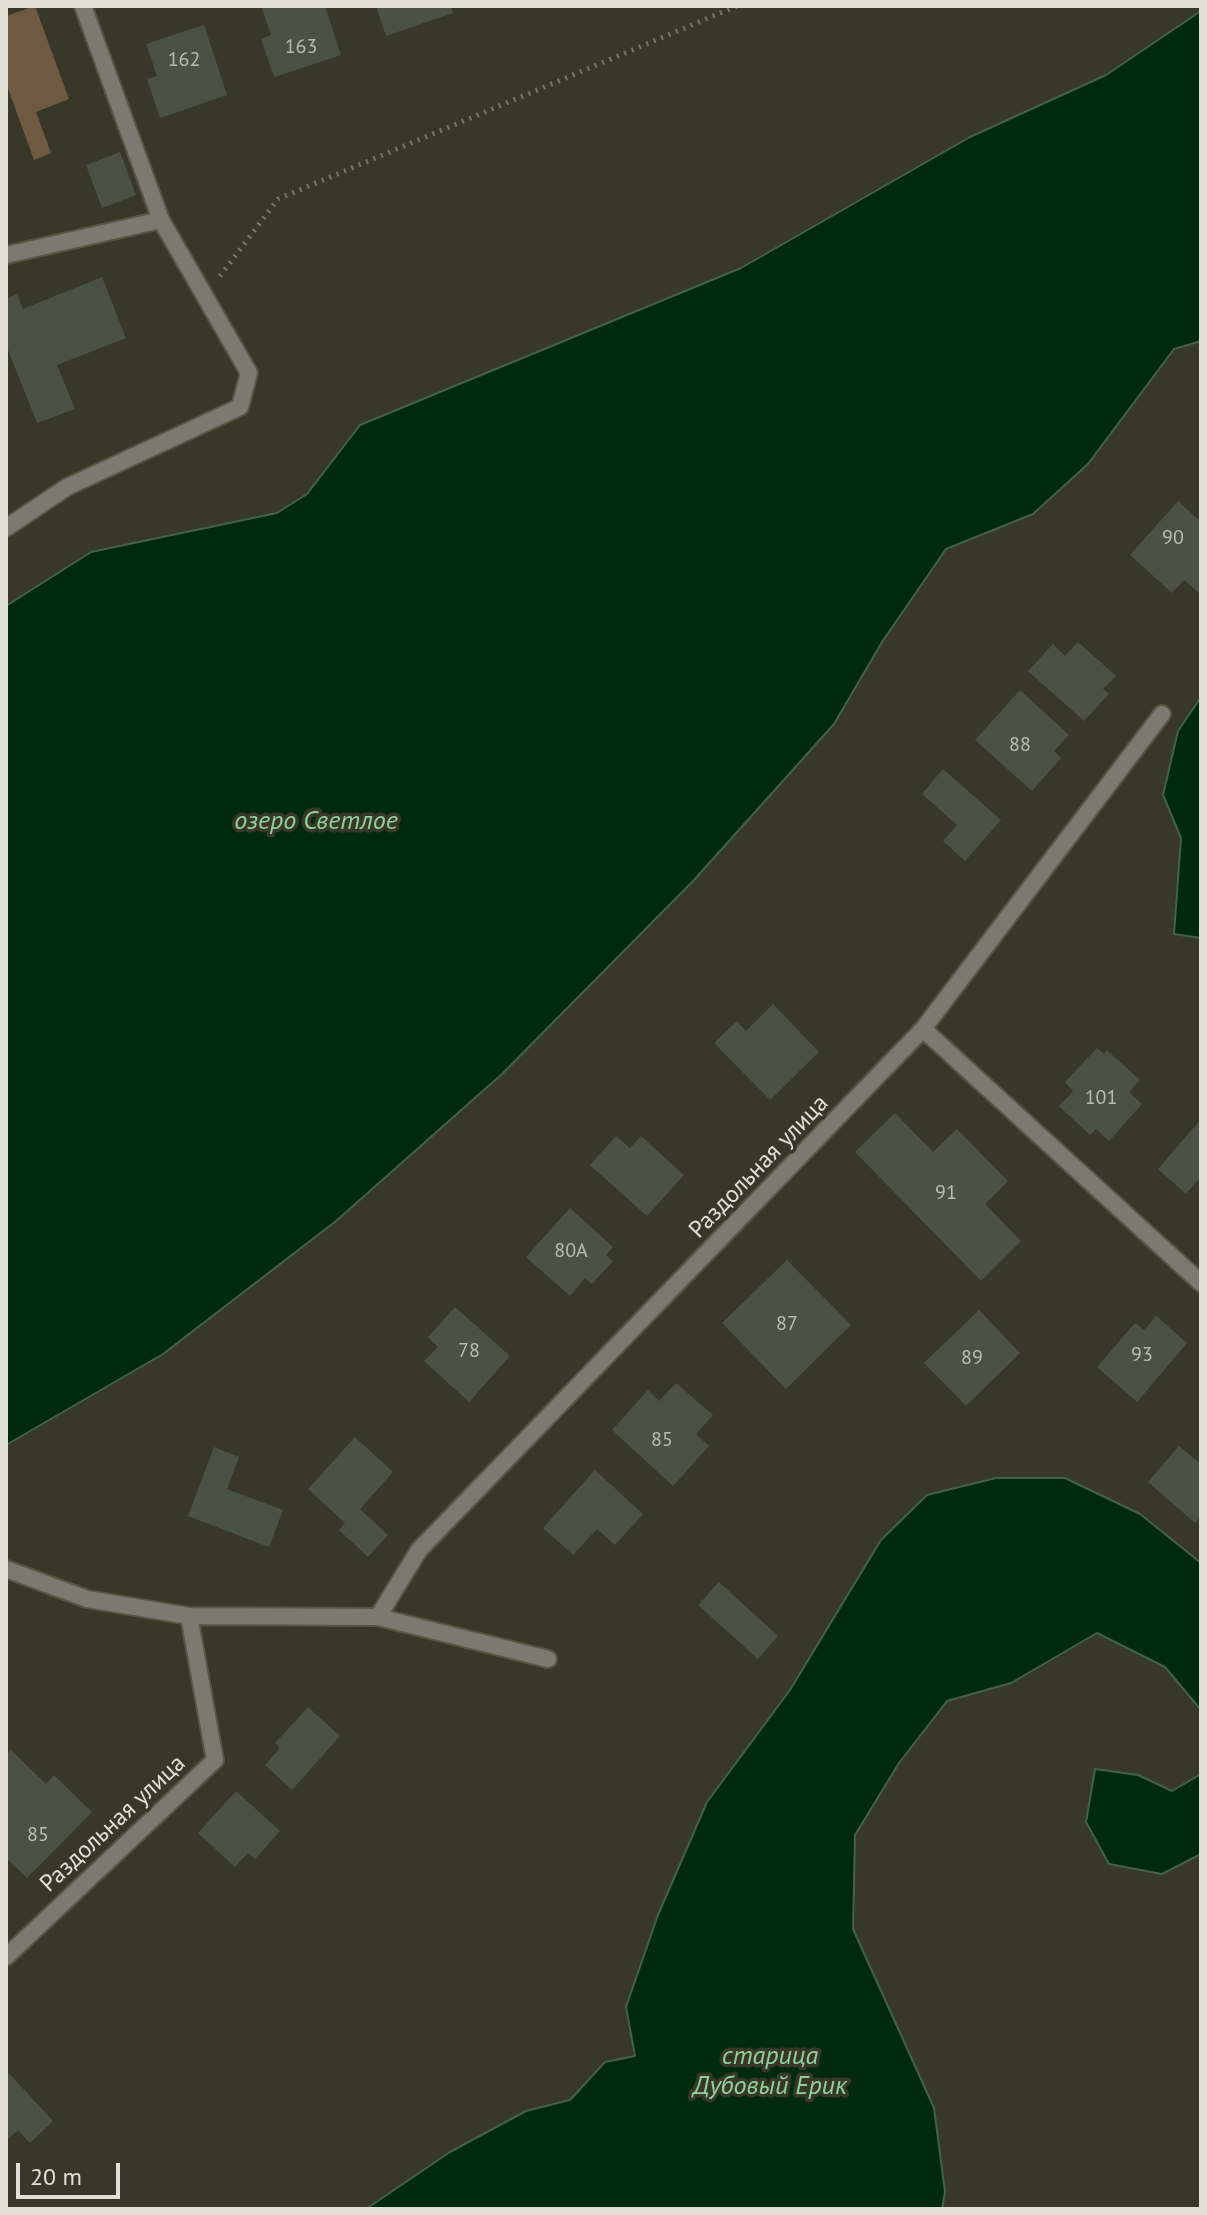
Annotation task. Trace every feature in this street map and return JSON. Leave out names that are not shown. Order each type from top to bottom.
[{"type":"street","points":[[6,528],[67,487],[240,407],[249,373],[161,220],[83,6]]},
{"type":"street","points":[[6,255],[161,220]]},
{"type":"street","name":"Раздольная улица","points":[[378,1617],[419,1550],[923,1029],[1162,714]]},
{"type":"street","points":[[923,1029],[1201,1283]]},
{"type":"street","points":[[6,1569],[87,1599],[189,1616],[378,1617],[548,1659]]},
{"type":"street","name":"Раздольная улица","points":[[6,1957],[215,1760],[189,1616]]},
{"type":"path","points":[[205,296],[278,199],[737,6]]},
{"type":"shaded area","points":[[35,6],[69,99],[36,112],[51,153],[34,160],[6,83],[6,16]]},
{"type":"water","name":"озеро Светлое","points":[[1201,11],[1201,341],[1174,349],[1088,464],[1033,514],[946,549],[882,642],[834,724],[694,880],[502,1074],[336,1221],[163,1354],[6,1445],[6,606],[91,552],[277,513],[307,494],[360,425],[741,268],[970,137],[1106,75]]},
{"type":"water","points":[[1201,697],[1201,938],[1174,934],[1181,838],[1163,795],[1178,731]]},
{"type":"water","name":"старица Дубовый Ерик","points":[[996,1478],[1065,1478],[1140,1514],[1201,1563],[1201,1710],[1165,1667],[1097,1633],[1011,1683],[947,1701],[899,1763],[855,1835],[853,1929],[934,2108],[945,2192],[942,2209],[366,2209],[450,2152],[526,2111],[570,2100],[605,2062],[635,2056],[626,2007],[658,1915],[707,1802],[790,1690],[881,1540],[927,1495]]},
{"type":"water","points":[[1095,1769],[1138,1775],[1172,1791],[1201,1774],[1201,1854],[1162,1874],[1109,1864],[1086,1822]]},
{"type":"building","points":[[261,6],[325,6],[341,55],[274,77],[261,39],[271,35]]},
{"type":"building","points":[[376,6],[451,6],[453,13],[386,36]]},
{"type":"building","points":[[204,25],[227,95],[160,118],[147,79],[157,76],[146,44]]},
{"type":"building","points":[[120,152],[136,195],[102,208],[86,165]]},
{"type":"building","points":[[102,277],[126,338],[57,365],[75,409],[37,423],[6,345],[6,299],[17,294],[23,309]]},
{"type":"building","points":[[1178,501],[1201,522],[1199,593],[1184,580],[1172,593],[1130,555]]},
{"type":"building","points":[[1078,642],[1116,676],[1103,689],[1109,694],[1084,721],[1028,671],[1053,644],[1065,656]]},
{"type":"building","points":[[1020,690],[1069,735],[1054,751],[1061,758],[1032,791],[975,740]]},
{"type":"building","points":[[943,769],[1001,820],[965,861],[943,841],[957,825],[922,794]]},
{"type":"building","points":[[773,1004],[819,1052],[770,1100],[714,1043],[737,1021],[746,1031]]},
{"type":"building","points":[[1097,1048],[1104,1054],[1107,1050],[1140,1080],[1129,1092],[1142,1104],[1109,1141],[1096,1129],[1090,1135],[1059,1106],[1073,1091],[1065,1082]]},
{"type":"building","points":[[895,1113],[933,1152],[957,1129],[1008,1181],[985,1204],[1021,1241],[981,1281],[855,1152]]},
{"type":"building","points":[[1201,1119],[1201,1177],[1186,1194],[1158,1169]]},
{"type":"building","points":[[616,1136],[630,1148],[641,1136],[684,1175],[647,1216],[590,1165]]},
{"type":"building","points":[[570,1208],[613,1247],[606,1255],[613,1261],[592,1284],[585,1278],[570,1296],[526,1257]]},
{"type":"building","points":[[787,1260],[851,1325],[786,1389],[722,1323]]},
{"type":"building","points":[[455,1307],[510,1356],[469,1402],[424,1361],[438,1347],[428,1337]]},
{"type":"building","points":[[979,1310],[1020,1353],[966,1406],[924,1363]]},
{"type":"building","points":[[1156,1316],[1187,1343],[1137,1402],[1097,1367],[1135,1323],[1144,1330]]},
{"type":"building","points":[[676,1383],[713,1415],[696,1434],[709,1446],[673,1486],[612,1430],[648,1390],[659,1401]]},
{"type":"building","points":[[355,1437],[393,1472],[360,1509],[388,1535],[368,1557],[339,1530],[345,1523],[308,1489]]},
{"type":"building","points":[[1179,1446],[1201,1464],[1201,1516],[1195,1523],[1148,1482]]},
{"type":"building","points":[[214,1447],[239,1457],[227,1489],[283,1510],[269,1547],[188,1516]]},
{"type":"building","points":[[595,1470],[643,1514],[615,1545],[597,1529],[573,1555],[543,1528]]},
{"type":"building","points":[[719,1582],[778,1636],[758,1659],[698,1605]]},
{"type":"building","points":[[308,1707],[340,1736],[292,1790],[265,1765],[280,1748],[275,1743]]},
{"type":"building","points":[[11,1750],[46,1784],[54,1775],[92,1812],[27,1878],[6,1858],[6,1756]]},
{"type":"building","points":[[236,1791],[280,1831],[255,1859],[248,1853],[235,1867],[198,1833]]},
{"type":"building","points":[[6,2070],[53,2121],[30,2143],[18,2130],[6,2141]]}]
